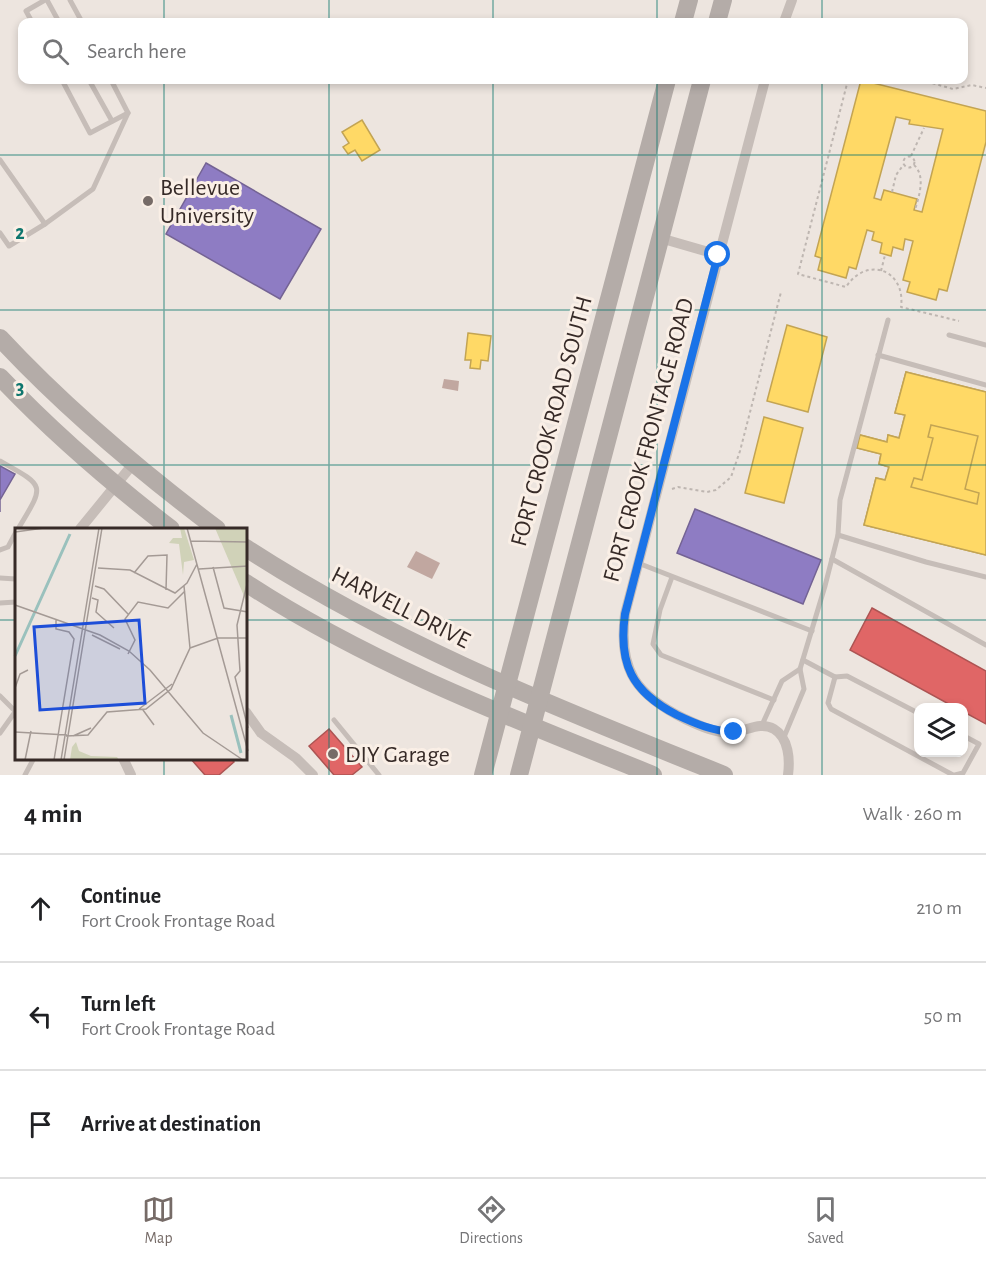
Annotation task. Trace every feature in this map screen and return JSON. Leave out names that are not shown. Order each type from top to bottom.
[{"type":"main road","points":[[684,18],[689,0]]},
{"type":"main road","points":[[718,18],[723,0]]},
{"type":"main road","name":"FORT CROOK ROAD SOUTH","points":[[483,775],[666,84]]},
{"type":"main road","points":[[519,775],[701,84]]},
{"type":"main road","points":[[0,338],[61,400],[133,465],[216,528]]},
{"type":"main road","points":[[0,377],[36,415],[114,486],[170,528]]},
{"type":"main road","name":"HARVELL DRIVE","points":[[248,549],[315,590],[411,641],[506,687],[724,775]]},
{"type":"main road","points":[[248,584],[312,623],[377,657],[532,726],[652,775]]},
{"type":"street","points":[[785,18],[792,0]]},
{"type":"street","name":"FORT CROOK FRONTAGE ROAD","points":[[761,726],[734,732],[700,726],[660,706],[645,694],[632,678],[624,656],[622,636],[638,563],[764,84]]},
{"type":"street","points":[[660,238],[718,255]]},
{"type":"street","points":[[81,528],[133,465]]},
{"type":"street","points":[[248,715],[261,733],[296,758],[313,775]]},
{"type":"street","points":[[761,726],[773,729],[784,739],[788,753],[788,775]]},
{"type":"street","points":[[124,760],[131,775]]},
{"type":"lane","points":[[30,18],[26,11],[46,0],[57,18]]},
{"type":"lane","points":[[70,0],[80,18]]},
{"type":"lane","points":[[64,84],[90,133],[128,113]]},
{"type":"lane","points":[[91,84],[112,122]]},
{"type":"lane","points":[[113,84],[128,113]]},
{"type":"lane","points":[[0,233],[9,246],[45,224],[93,189],[128,113]]},
{"type":"lane","points":[[0,160],[45,224]]},
{"type":"lane","points":[[784,739],[804,689],[800,669],[838,536],[840,500],[888,320]]},
{"type":"lane","points":[[949,335],[986,345]]},
{"type":"lane","points":[[878,355],[986,385]]},
{"type":"lane","points":[[0,461],[31,478],[37,486],[38,495],[19,528]]},
{"type":"lane","points":[[0,550],[8,547],[15,535]]},
{"type":"lane","points":[[838,536],[986,577]]},
{"type":"lane","points":[[832,559],[986,645]]},
{"type":"lane","points":[[638,563],[812,631]]},
{"type":"lane","points":[[672,577],[660,610],[653,644],[661,655],[774,700]]},
{"type":"lane","points":[[0,578],[15,579]]},
{"type":"lane","points":[[0,603],[15,602]]},
{"type":"lane","points":[[803,660],[835,677],[848,676],[914,711]]},
{"type":"lane","points":[[761,726],[782,681],[800,669]]},
{"type":"lane","points":[[835,677],[828,703],[831,709],[954,775],[963,773],[979,744],[968,738]]},
{"type":"lane","points":[[0,696],[15,711]]},
{"type":"lane","points":[[0,733],[15,713]]},
{"type":"lane","points":[[334,720],[379,775]]},
{"type":"lane","points":[[25,775],[33,760]]},
{"type":"path","points":[[847,84],[798,274],[846,287],[859,273],[868,270],[881,271],[895,280],[900,288],[901,308],[958,321]]},
{"type":"path","points":[[937,84],[953,88],[972,85],[986,88]]},
{"type":"path","points":[[892,192],[896,175],[904,164],[904,159],[911,156],[924,128]]},
{"type":"path","points":[[911,156],[919,171],[920,181],[915,210]]},
{"type":"path","points":[[904,164],[909,167],[914,165]]},
{"type":"path","points":[[881,271],[885,255]]},
{"type":"path","points":[[672,489],[678,487],[707,492],[716,490],[731,477],[740,451],[781,292]]},
{"type":"building: Homes","points":[[860,84],[877,84],[986,111],[986,142],[947,291],[939,289],[936,300],[907,292],[910,282],[903,280],[913,241],[905,239],[903,250],[893,247],[891,256],[880,253],[882,243],[872,240],[874,232],[867,230],[856,269],[849,267],[846,278],[818,270],[821,258],[815,256]],"holes":[[[896,117],[910,120],[909,124],[943,129],[922,212],[914,210],[917,199],[884,190],[881,200],[874,198]]]},
{"type":"building: Homes","points":[[362,120],[380,150],[362,161],[355,150],[348,154],[343,147],[349,143],[342,132]]},
{"type":"building: Homes","points":[[787,325],[827,337],[808,412],[767,401]]},
{"type":"building: Homes","points":[[468,333],[491,336],[488,361],[481,360],[480,369],[470,368],[471,360],[465,360]]},
{"type":"building: Homes","points":[[906,372],[986,392],[986,555],[864,525],[876,478],[885,480],[889,467],[879,464],[881,454],[857,448],[860,435],[887,442],[888,435],[899,438],[905,415],[895,413]],"holes":[[[931,425],[978,436],[965,489],[979,493],[977,504],[911,487],[914,478],[922,480],[933,438],[928,437]]]},
{"type":"building: Homes","points":[[906,372],[986,392],[986,555],[864,525],[876,478],[885,480],[889,467],[879,464],[881,454],[857,448],[860,435],[887,442],[888,435],[899,438],[905,415],[895,413]]},
{"type":"building: Homes","points":[[764,417],[803,428],[784,503],[745,493]]},
{"type":"building: Homes","points":[[931,425],[978,436],[965,489],[979,493],[977,504],[911,487],[914,478],[922,480],[933,438],[928,437]]},
{"type":"building: Shops","points":[[872,608],[986,671],[986,724],[968,714],[968,703],[947,703],[850,650]]},
{"type":"building: Shops","name":"DIY Garage","points":[[329,729],[362,767],[352,775],[334,775],[309,746]]},
{"type":"building: Shops","points":[[192,760],[232,760],[234,762],[219,775],[205,775]]},
{"type":"building: Offices","points":[[206,163],[321,229],[280,299],[166,234]]},
{"type":"building: Offices","points":[[0,466],[15,474],[0,500]]},
{"type":"building: Offices","points":[[695,509],[821,560],[803,604],[677,553]]},
{"type":"building: Other","points":[[444,379],[459,381],[458,391],[442,388]]},
{"type":"building: Other","points":[[416,551],[440,563],[432,579],[407,567]]},
{"type":"place","name":"Bellevue University","points":[[148,201]]},
{"type":"place","name":"DIY Garage","points":[[333,754]]},
{"type":"route","points":[[718,255],[625,614],[622,636],[624,656],[632,678],[645,694],[660,706],[700,726],[734,732]]}]
